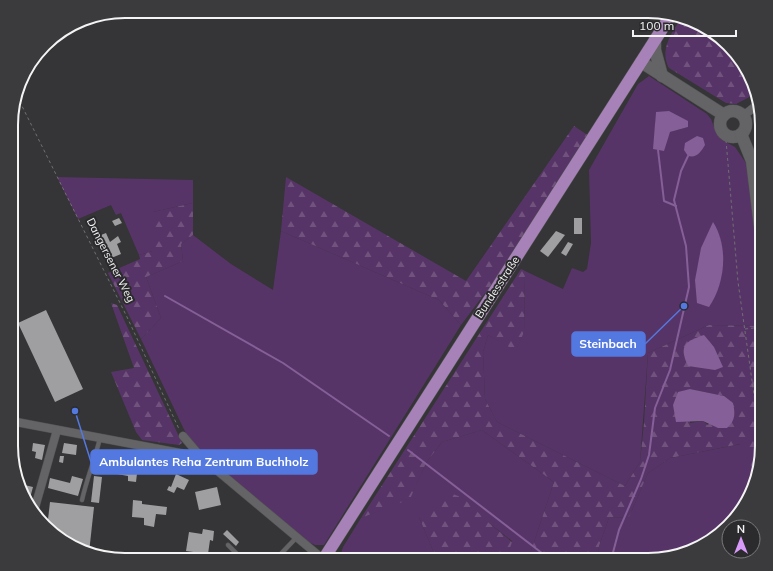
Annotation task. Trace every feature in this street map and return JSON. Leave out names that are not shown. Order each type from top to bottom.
[{"type":"main road","name":"Bundesstraße","points":[[325,553],[667,20]]},
{"type":"street","points":[[655,39],[655,50],[662,76]]},
{"type":"street","points":[[641,62],[724,115]]},
{"type":"street","points":[[743,116],[753,108]]},
{"type":"street","points":[[734,111],[743,116],[746,126],[741,134],[732,137],[724,133],[720,124],[724,115],[734,111]]},
{"type":"street","points":[[741,134],[752,161],[755,186]]},
{"type":"street","points":[[18,422],[201,457]]},
{"type":"street","points":[[36,505],[57,430]]},
{"type":"street","points":[[181,433],[201,457],[313,553]]},
{"type":"lane","points":[[82,500],[88,473],[94,465],[100,438]]},
{"type":"lane","points":[[283,553],[299,540]]},
{"type":"lane","points":[[228,545],[236,553]]},
{"type":"path","name":"Dangersener Weg","points":[[21,103],[127,317],[181,433]]},
{"type":"path","points":[[726,140],[738,282],[755,401]]},
{"type":"path","points":[[745,329],[755,328]]},
{"type":"green space","points":[[678,23],[702,32],[713,40],[724,49],[737,66],[744,78],[751,96],[736,104],[726,103],[669,68],[665,54],[671,35]]},
{"type":"green space","points":[[649,76],[707,114],[711,119],[717,135],[722,140],[735,147],[748,166],[753,195],[755,224],[755,326],[709,325],[648,353],[640,462],[625,486],[497,422],[485,399],[483,352],[488,335],[516,350],[524,332],[525,271],[563,289],[572,268],[583,272],[587,269],[591,243],[589,170],[638,84]],"holes":[[[656,112],[688,127],[670,132],[654,149]]]},
{"type":"green space","points":[[574,126],[592,138],[491,296],[485,293],[461,325],[439,300],[281,231],[286,177],[466,281]]},
{"type":"green space","points":[[57,177],[193,180],[193,203],[153,212],[153,251],[139,255],[121,213],[116,215],[111,205],[78,219]]},
{"type":"green space","points":[[193,203],[193,235],[181,244],[183,261],[146,277],[161,318],[141,339],[108,273],[140,259],[139,255],[153,251],[153,212]]},
{"type":"green space","points":[[281,231],[439,300],[461,325],[324,545],[315,545],[303,539],[190,442],[141,339],[161,318],[146,277],[183,261],[181,244],[193,235],[231,264],[273,290]]},
{"type":"green space","points":[[521,269],[525,271],[524,332],[516,351],[488,335],[483,352],[485,399],[497,422],[625,486],[640,462],[648,353],[709,325],[755,326],[755,453],[752,469],[740,444],[670,458],[648,473],[629,517],[609,518],[599,546],[598,553],[530,553],[554,482],[482,430],[442,442],[426,463],[410,499],[361,518]],"holes":[[[690,389],[724,396],[708,425],[703,421],[690,423]]]},
{"type":"green space","points":[[111,303],[117,305],[182,443],[179,445],[142,440],[136,432],[111,372],[134,368]]},
{"type":"green space","points":[[482,430],[554,482],[530,553],[508,553],[512,541],[489,523],[419,517],[434,553],[341,553],[343,547],[361,518],[410,498],[426,463],[442,442]]},
{"type":"green space","points":[[741,444],[753,469],[744,493],[733,511],[726,519],[721,519],[721,524],[713,531],[695,542],[662,552],[598,553],[599,546],[609,518],[629,517],[648,473],[670,458]]},
{"type":"green space","points":[[453,494],[463,498],[489,523],[512,542],[508,553],[434,553],[419,517],[434,502]]},
{"type":"shaded area","points":[[669,111],[688,121],[688,127],[670,132],[664,151],[653,149],[656,112]]},
{"type":"shaded area","points":[[697,136],[703,138],[705,145],[698,154],[688,156],[684,150],[685,143]]},
{"type":"shaded area","points":[[713,222],[721,243],[723,265],[719,288],[709,307],[697,303],[695,280],[701,248]]},
{"type":"shaded area","points":[[704,335],[714,347],[723,367],[715,370],[688,366],[684,353],[686,345],[692,339]]},
{"type":"shaded area","points":[[690,389],[724,396],[733,403],[734,416],[730,425],[727,428],[718,428],[703,421],[676,422],[673,405],[678,392]]},
{"type":"building","points":[[119,218],[122,223],[115,226],[112,221]]},
{"type":"building","points":[[574,218],[582,218],[582,234],[574,234]]},
{"type":"building","points":[[556,231],[565,235],[548,257],[540,251]]},
{"type":"building","points":[[106,233],[110,242],[118,236],[121,242],[117,244],[121,254],[109,259],[103,245],[100,246],[96,237]]},
{"type":"building","points":[[568,242],[573,244],[566,256],[561,253]]},
{"type":"building","points":[[46,310],[83,389],[55,402],[18,323]]},
{"type":"building","points":[[33,443],[45,445],[42,460],[35,458],[36,452],[32,451]]},
{"type":"building","points":[[64,443],[77,445],[76,455],[62,453]]},
{"type":"building","points":[[60,456],[64,456],[63,463],[59,462]]},
{"type":"building","points":[[119,463],[138,465],[136,482],[128,481],[128,476],[117,474]]},
{"type":"building","points":[[176,474],[189,480],[184,490],[177,487],[174,493],[167,490],[169,486],[171,487]]},
{"type":"building","points":[[72,476],[83,479],[78,496],[48,488],[50,478],[70,483]]},
{"type":"building","points":[[94,476],[102,477],[99,503],[91,502]]},
{"type":"building","points":[[25,485],[33,487],[30,497]]},
{"type":"building","points":[[217,487],[221,505],[199,510],[195,492]]},
{"type":"building","points":[[133,500],[142,501],[142,504],[167,507],[166,515],[156,514],[154,527],[144,525],[144,518],[132,517]]},
{"type":"building","points":[[50,502],[94,507],[90,547],[71,539],[48,521]]},
{"type":"building","points":[[203,529],[214,531],[213,541],[210,540],[208,553],[186,551],[189,532],[202,534]]},
{"type":"building","points":[[227,530],[239,542],[236,546],[223,534]]},
{"type":"waterway","points":[[658,150],[664,201],[676,206]]},
{"type":"waterway","points":[[613,553],[619,530],[641,479],[649,455],[655,408],[670,370],[689,287],[686,246],[674,200],[681,171],[688,156]]},
{"type":"waterway","points":[[165,296],[283,363],[389,436]]},
{"type":"waterway","points":[[408,450],[542,553]]},
{"type":"place","name":"Steinbach","points":[[684,306]]},
{"type":"place","name":"Ambulantes Reha Zentrum Buchholz","points":[[75,411]]}]
